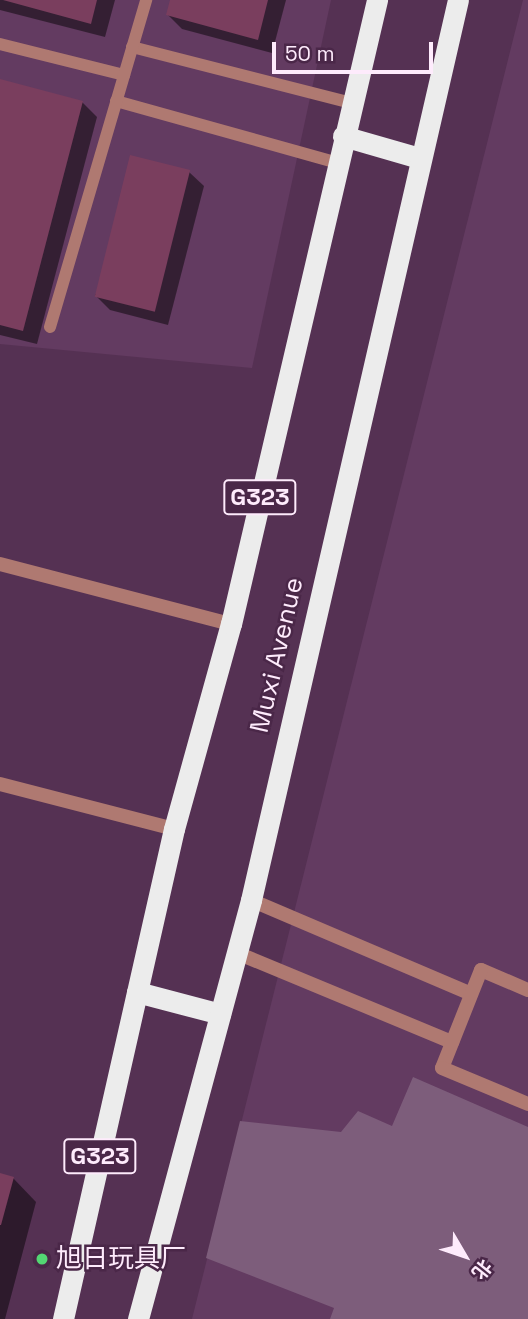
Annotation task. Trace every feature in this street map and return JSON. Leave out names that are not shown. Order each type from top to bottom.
[{"type":"highway","name":"Muxi Avenue","points":[[63,1319],[174,829],[231,624],[342,136],[377,0]]},
{"type":"highway","name":"Muxi Avenue","points":[[138,1319],[251,900],[419,158],[458,0]]},
{"type":"highway","points":[[342,136],[419,158]]},
{"type":"highway","points":[[137,992],[220,1014]]},
{"type":"street","points":[[0,564],[231,624]]},
{"type":"street","points":[[0,785],[174,829]]},
{"type":"street","points":[[251,900],[471,994]]},
{"type":"street","points":[[237,953],[452,1042]]},
{"type":"street","points":[[528,989],[481,970],[442,1068],[528,1104]]},
{"type":"lane","points":[[50,327],[146,0]]},
{"type":"lane","points":[[0,44],[124,75]]},
{"type":"lane","points":[[132,47],[351,103]]},
{"type":"lane","points":[[117,102],[338,163]]},
{"type":"shaded area","points":[[0,0],[331,0],[252,368],[0,344]]},
{"type":"shaded area","points":[[523,0],[528,0],[528,1319],[192,1319]]},
{"type":"shaded area","points":[[413,1077],[528,1127],[528,1319],[330,1319],[334,1308],[206,1258],[240,1121],[341,1132],[358,1111],[392,1126]]},
{"type":"building","points":[[3,0],[97,0],[91,24]]},
{"type":"building","points":[[170,0],[268,0],[258,40],[166,15]]},
{"type":"building","points":[[0,79],[83,101],[23,331],[0,325]]},
{"type":"building","points":[[130,155],[190,170],[155,312],[95,297]]},
{"type":"building","points":[[0,1173],[14,1177],[1,1225],[0,1225]]},
{"type":"place","name":"旭日玩具厂","points":[[42,1259]]}]
